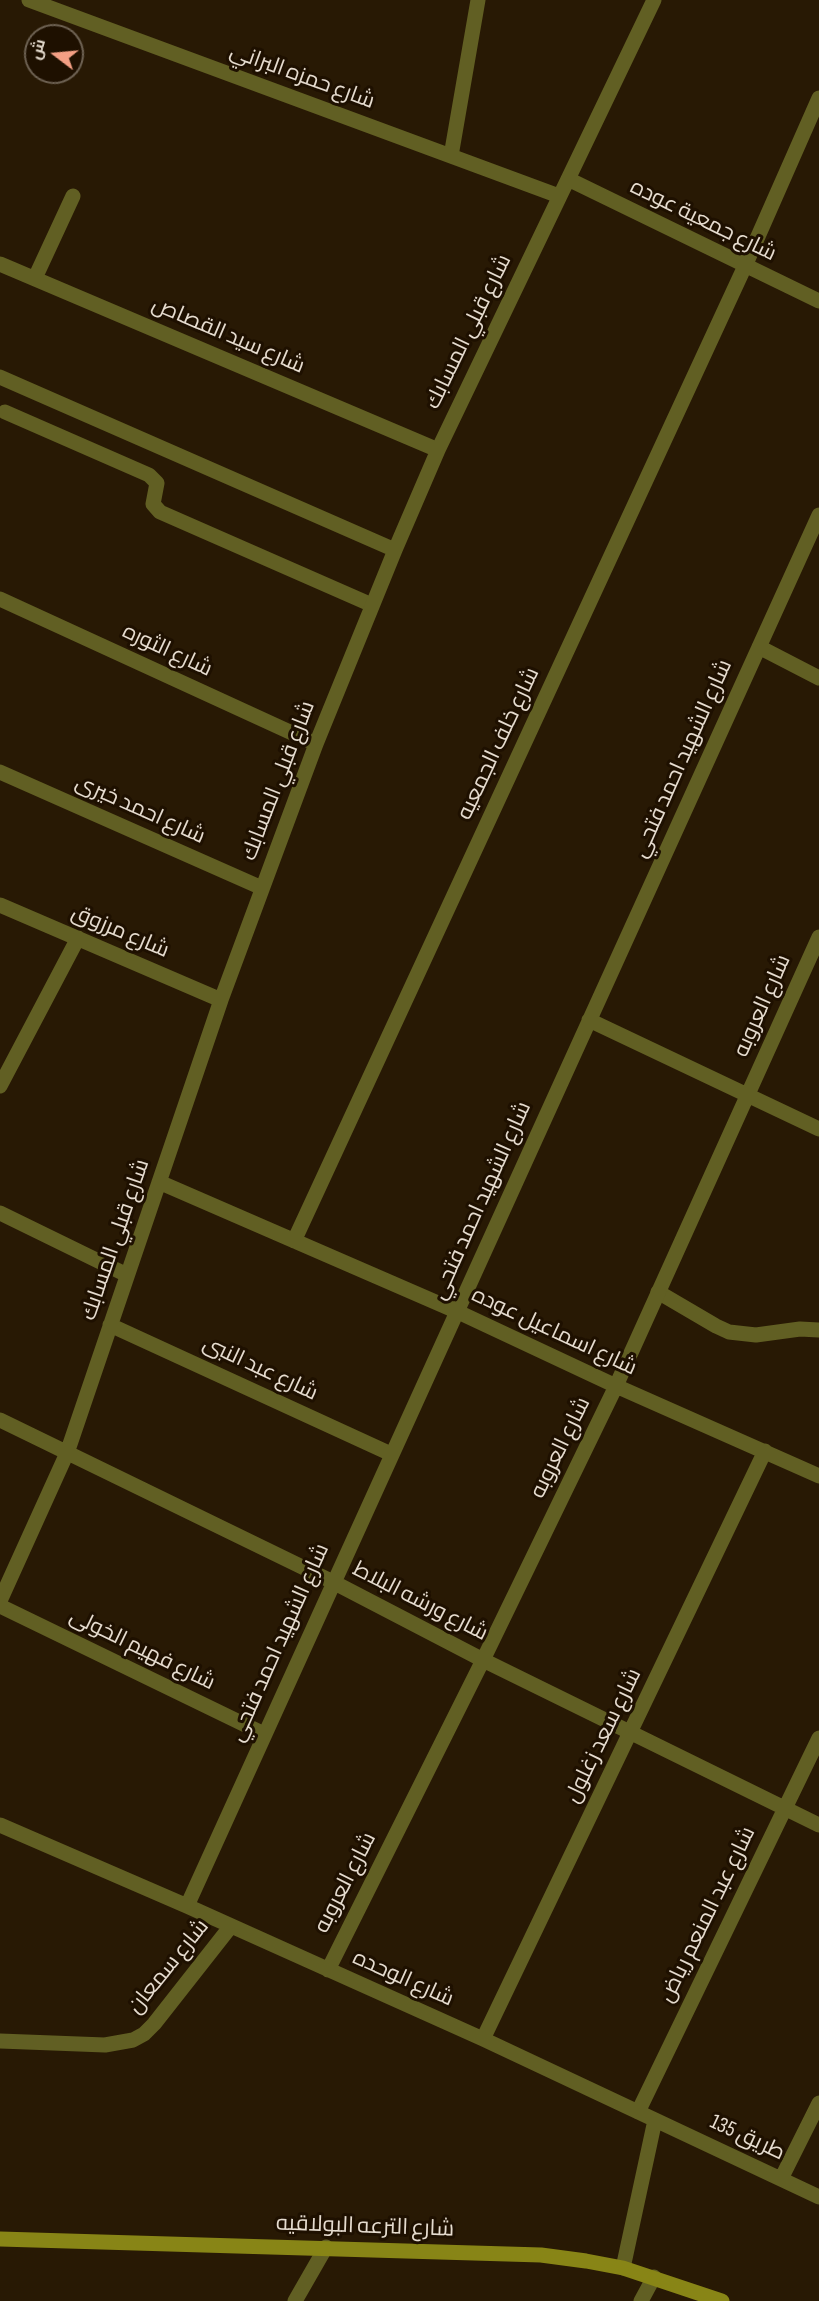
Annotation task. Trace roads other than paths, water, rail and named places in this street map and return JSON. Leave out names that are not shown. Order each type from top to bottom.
[{"type":"street","name":"شارع حمزه البراني","points":[[31,0],[559,196]]},
{"type":"street","points":[[451,156],[478,0]]},
{"type":"street","name":"شارع قبلي المسابك","points":[[0,1601],[67,1453],[221,1000],[316,744],[372,605],[438,450],[654,0]]},
{"type":"street","name":"شارع خلف الجمعيه","points":[[294,1241],[744,266],[819,98]]},
{"type":"street","name":"شارع جمعية عوده","points":[[568,179],[819,301]]},
{"type":"street","points":[[35,278],[73,196]]},
{"type":"street","name":"شارع سيد القصاص","points":[[0,264],[438,450]]},
{"type":"street","points":[[0,377],[395,550]]},
{"type":"street","points":[[5,412],[149,475],[157,483],[153,504],[160,512],[372,605]]},
{"type":"street","name":"شارع الشهيد احمد فتحي","points":[[187,1906],[819,515]]},
{"type":"street","name":"شارع الثوره","points":[[0,599],[316,744]]},
{"type":"street","points":[[759,647],[819,678]]},
{"type":"street","name":"شارع احمد خيرى","points":[[0,772],[262,888]]},
{"type":"street","name":"شارع مرزوق","points":[[0,905],[221,1000]]},
{"type":"street","name":"شارع العروبه","points":[[328,1970],[616,1386],[819,937]]},
{"type":"street","points":[[0,1086],[78,938]]},
{"type":"street","points":[[589,1020],[819,1129]]},
{"type":"street","name":"شارع اسماعيل عوده","points":[[159,1182],[456,1311],[616,1386],[819,1476]]},
{"type":"street","points":[[0,1213],[127,1275]]},
{"type":"street","points":[[658,1292],[729,1332],[756,1335],[800,1329],[819,1330]]},
{"type":"street","name":"شارع عبد النبى","points":[[110,1325],[391,1454]]},
{"type":"street","name":"شارع ورشه البلاط","points":[[0,1420],[333,1582],[819,1825]]},
{"type":"street","name":"شارع سعد زغلول","points":[[483,2039],[765,1451]]},
{"type":"street","name":"شارع فهيم الخولى","points":[[0,1606],[264,1734]]},
{"type":"street","name":"شارع عبد المنعم رياض","points":[[638,2112],[819,1738]]},
{"type":"street","name":"شارع الوحده","points":[[0,1825],[483,2039],[655,2120]]},
{"type":"street","name":"شارع سمعان","points":[[0,2041],[105,2045],[133,2040],[144,2034],[154,2024],[231,1926]]},
{"type":"street","points":[[781,2179],[819,2103]]},
{"type":"street","points":[[623,2268],[655,2120]]},
{"type":"street","name":"طريق 135","points":[[655,2120],[819,2197]]},
{"type":"street","name":"شارع الترعه البولاقيه","points":[[0,2239],[541,2255],[623,2268],[722,2301]]},
{"type":"street","points":[[295,2301],[326,2247]]},
{"type":"street","points":[[641,2301],[654,2277]]}]
